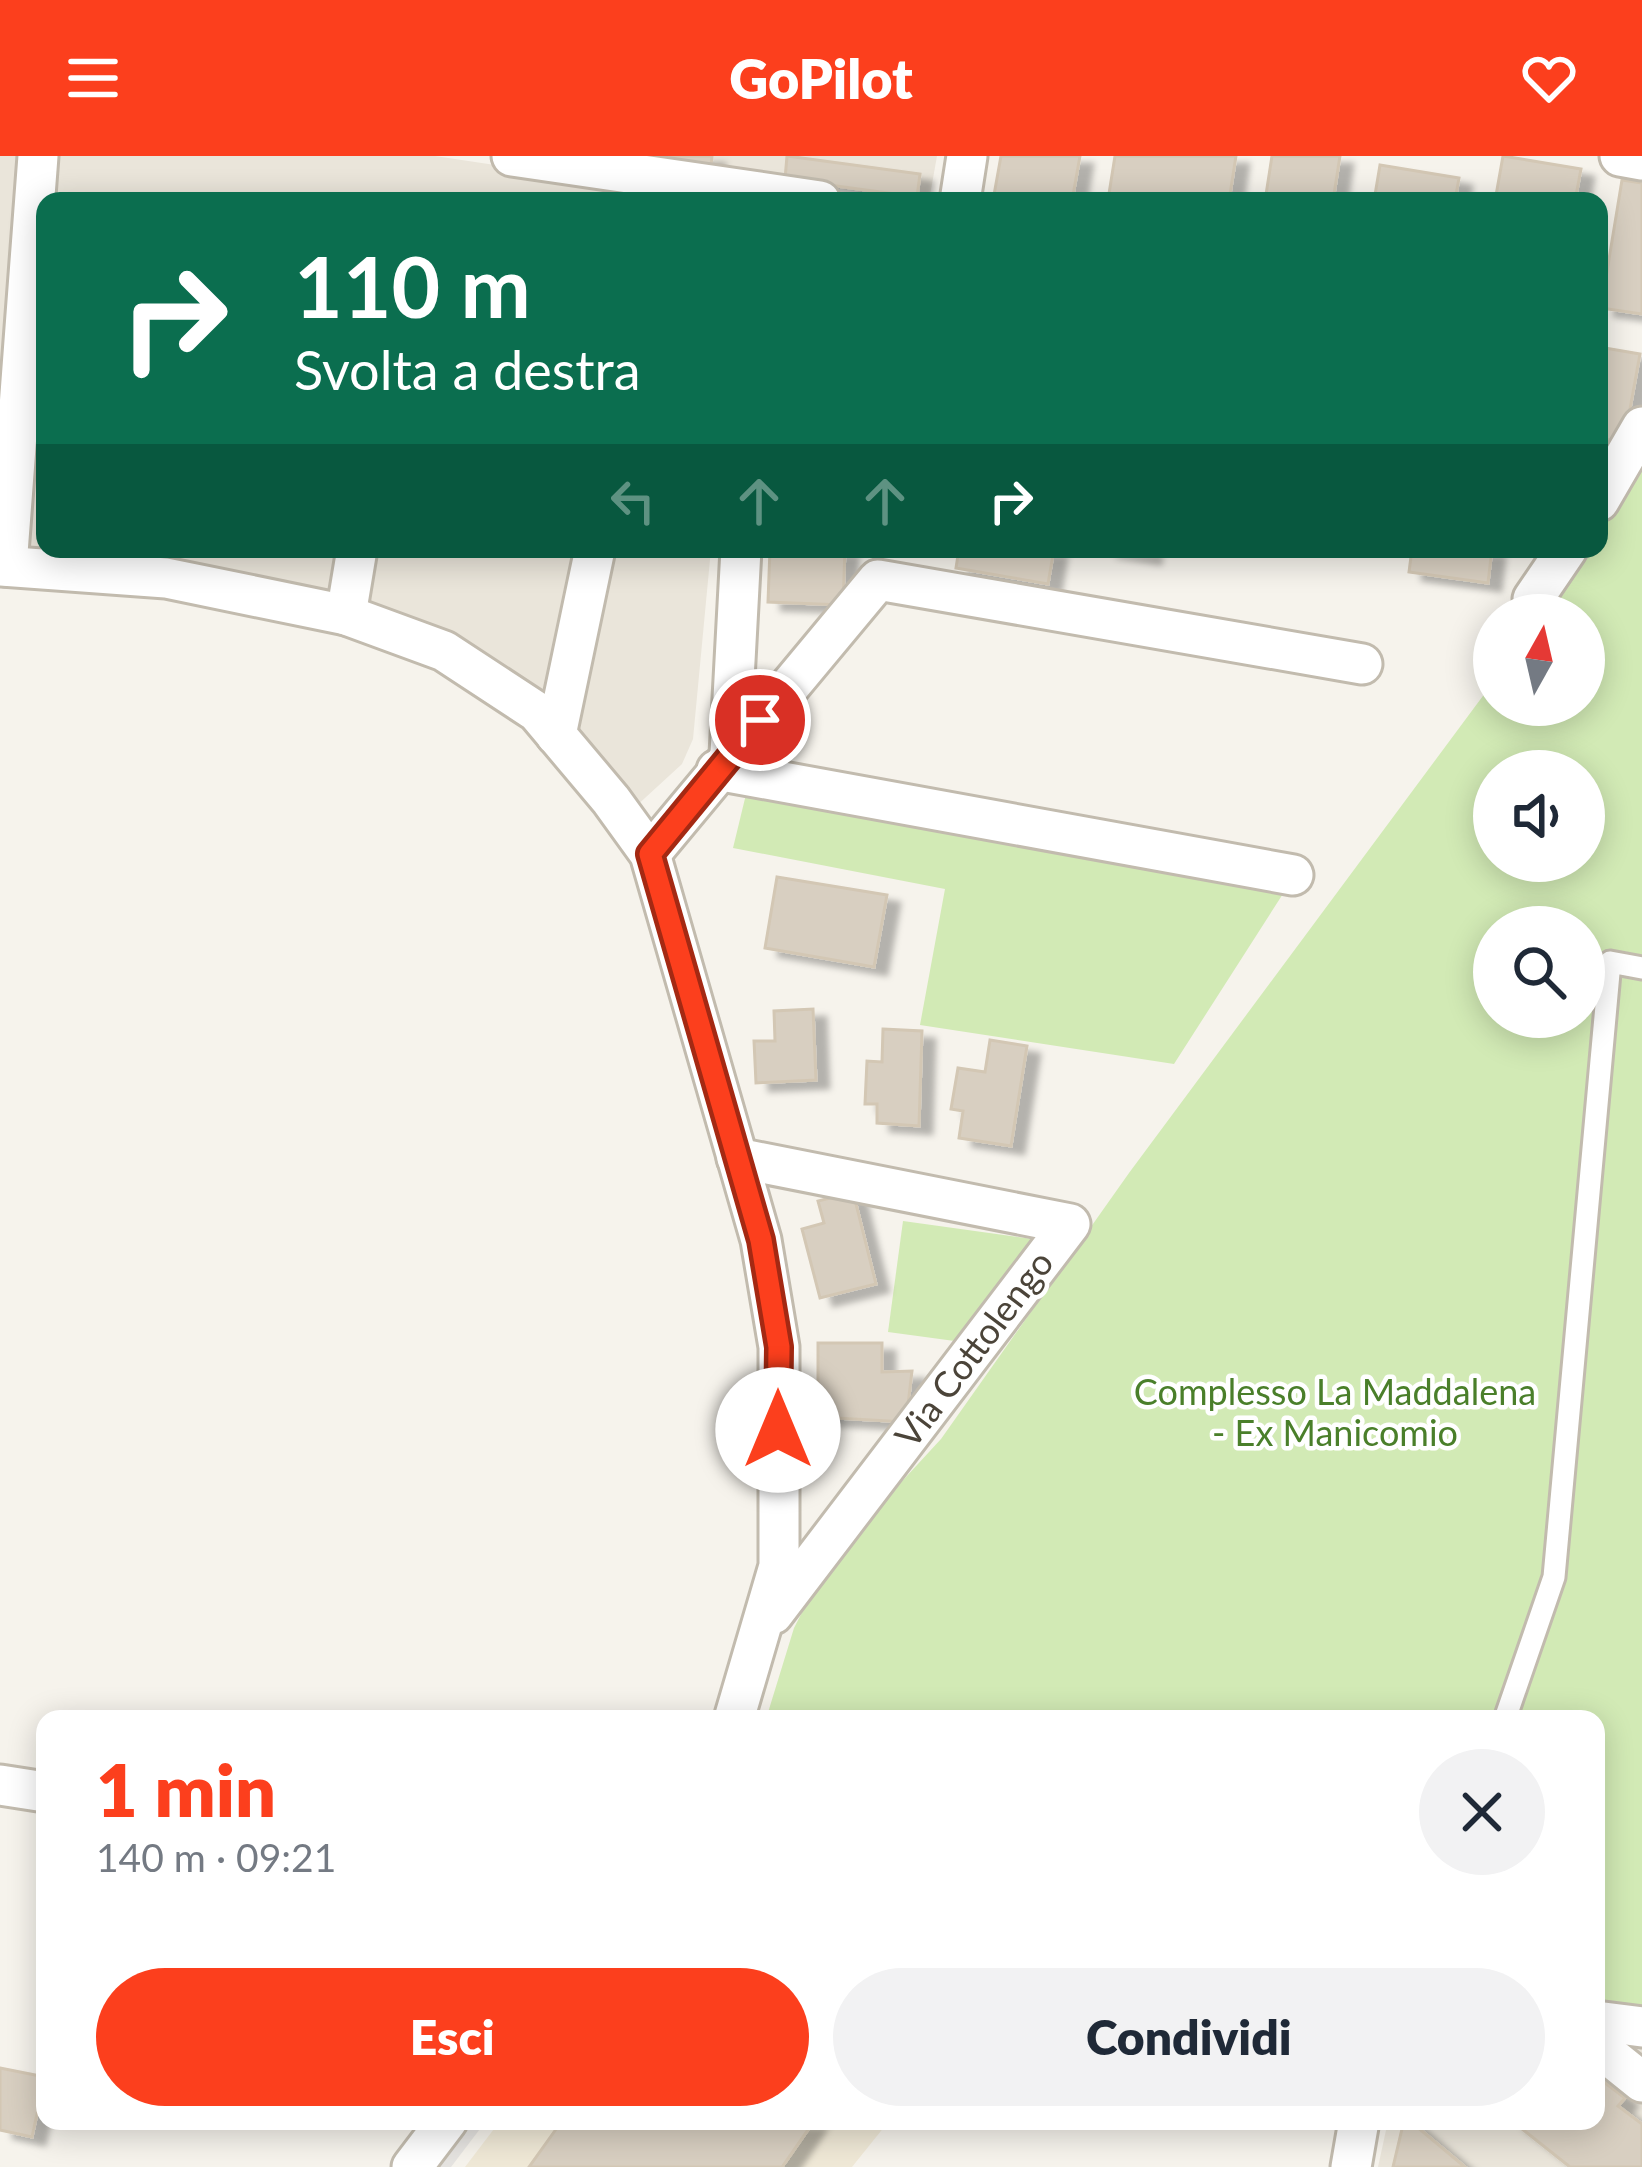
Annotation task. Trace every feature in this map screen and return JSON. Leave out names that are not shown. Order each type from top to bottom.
[{"type":"street","points":[[3,566],[38,156]]},
{"type":"street","points":[[512,156],[588,162],[766,192]]},
{"type":"street","points":[[961,192],[967,156]]},
{"type":"street","points":[[1619,156],[1642,160]]},
{"type":"street","points":[[1608,484],[1642,427]]},
{"type":"street","points":[[346,615],[356,558]]},
{"type":"street","points":[[556,735],[593,558]]},
{"type":"street","points":[[724,762],[740,558]]},
{"type":"street","points":[[650,854],[896,558]]},
{"type":"street","points":[[1536,594],[1561,558]]},
{"type":"street","name":"Via Cottolengo","points":[[3,566],[168,563],[346,615],[444,651],[537,712],[650,854],[761,1240],[779,1347],[779,1566],[737,1710]]},
{"type":"street","points":[[878,580],[1362,664]]},
{"type":"street","points":[[724,762],[1293,874]]},
{"type":"street","name":"Via Cottolengo","points":[[737,1158],[1070,1224],[761,1630]]},
{"type":"street","points":[[0,1785],[36,1791]]},
{"type":"street","points":[[1605,2022],[1642,2027]]},
{"type":"street","points":[[1605,2052],[1642,2082]]},
{"type":"street","points":[[412,2167],[440,2130]]},
{"type":"street","points":[[1351,2167],[1357,2130]]},
{"type":"lane","points":[[1508,1710],[1554,1577],[1610,962],[1642,968]]},
{"type":"shaded area","points":[[0,156],[21,156],[0,395]]},
{"type":"shaded area","points":[[49,156],[435,156],[673,192],[47,192]]},
{"type":"shaded area","points":[[603,156],[937,156],[931,192],[864,192]]},
{"type":"shaded area","points":[[36,351],[36,553],[22,553]]},
{"type":"shaded area","points":[[144,558],[710,558],[693,739],[682,764],[633,809],[553,702],[500,662],[443,630],[324,590]]},
{"type":"shaded area","points":[[1605,2040],[1642,2045],[1642,2167],[1378,2167],[1386,2130],[1605,2130]]},
{"type":"shaded area","points":[[455,2130],[479,2130],[451,2167],[427,2167]]},
{"type":"shaded area","points":[[493,2130],[882,2130],[852,2167],[465,2167]]},
{"type":"green space","name":"Complesso La Maddalena - Ex Manicomio","points":[[1642,456],[1642,2012],[1605,2007],[1605,1710],[769,1710],[794,1628],[815,1587],[858,1529],[941,1439],[1129,1173],[1473,709],[1473,726],[1605,726],[1605,594],[1555,594],[1579,558],[1608,558],[1608,512]]},
{"type":"green space","points":[[748,786],[1288,886],[1174,1064],[920,1025],[945,889],[733,848]]},
{"type":"green space","points":[[903,1221],[1033,1239],[962,1342],[888,1332]]},
{"type":"building","points":[[670,156],[712,156],[711,167],[669,162]]},
{"type":"building","points":[[787,156],[920,174],[918,192],[880,192],[785,179]]},
{"type":"building","points":[[1001,156],[1080,156],[1074,192],[995,192]]},
{"type":"building","points":[[1115,156],[1236,156],[1230,192],[1109,192]]},
{"type":"building","points":[[1272,156],[1340,156],[1334,192],[1266,192]]},
{"type":"building","points":[[1503,156],[1581,169],[1577,192],[1497,192]]},
{"type":"building","points":[[1380,165],[1459,178],[1457,192],[1376,192]]},
{"type":"building","points":[[1622,180],[1642,183],[1642,314],[1608,309],[1608,265]]},
{"type":"building","points":[[1608,349],[1640,354],[1624,442],[1608,439]]},
{"type":"building","points":[[770,558],[845,558],[843,605],[768,602]]},
{"type":"building","points":[[958,558],[1052,558],[1048,584],[956,568]]},
{"type":"building","points":[[1411,558],[1491,558],[1488,583],[1409,572]]},
{"type":"building","points":[[777,877],[887,895],[874,967],[765,948]]},
{"type":"building","points":[[813,1009],[816,1080],[756,1083],[754,1041],[775,1041],[774,1011]]},
{"type":"building","points":[[883,1029],[922,1031],[919,1126],[877,1123],[877,1104],[865,1104],[867,1061],[882,1062]]},
{"type":"building","points":[[990,1040],[1027,1046],[1011,1146],[959,1138],[963,1111],[951,1109],[958,1068],[985,1072]]},
{"type":"building","points":[[853,1192],[876,1284],[820,1298],[802,1229],[824,1223],[818,1201]]},
{"type":"building","points":[[818,1343],[882,1343],[882,1372],[912,1371],[906,1422],[818,1417]]},
{"type":"building","points":[[0,2068],[36,2075],[32,2137],[0,2130]]},
{"type":"building","points":[[1605,2083],[1625,2098],[1618,2106],[1642,2124],[1642,2167],[1570,2167],[1523,2130],[1605,2130]]},
{"type":"building","points":[[556,2130],[808,2130],[782,2167],[529,2167]]},
{"type":"building","points":[[1402,2130],[1421,2130],[1465,2167],[1393,2167]]},
{"type":"route","points":[[760,720],[650,854],[761,1240],[779,1347],[778,1430]]}]
